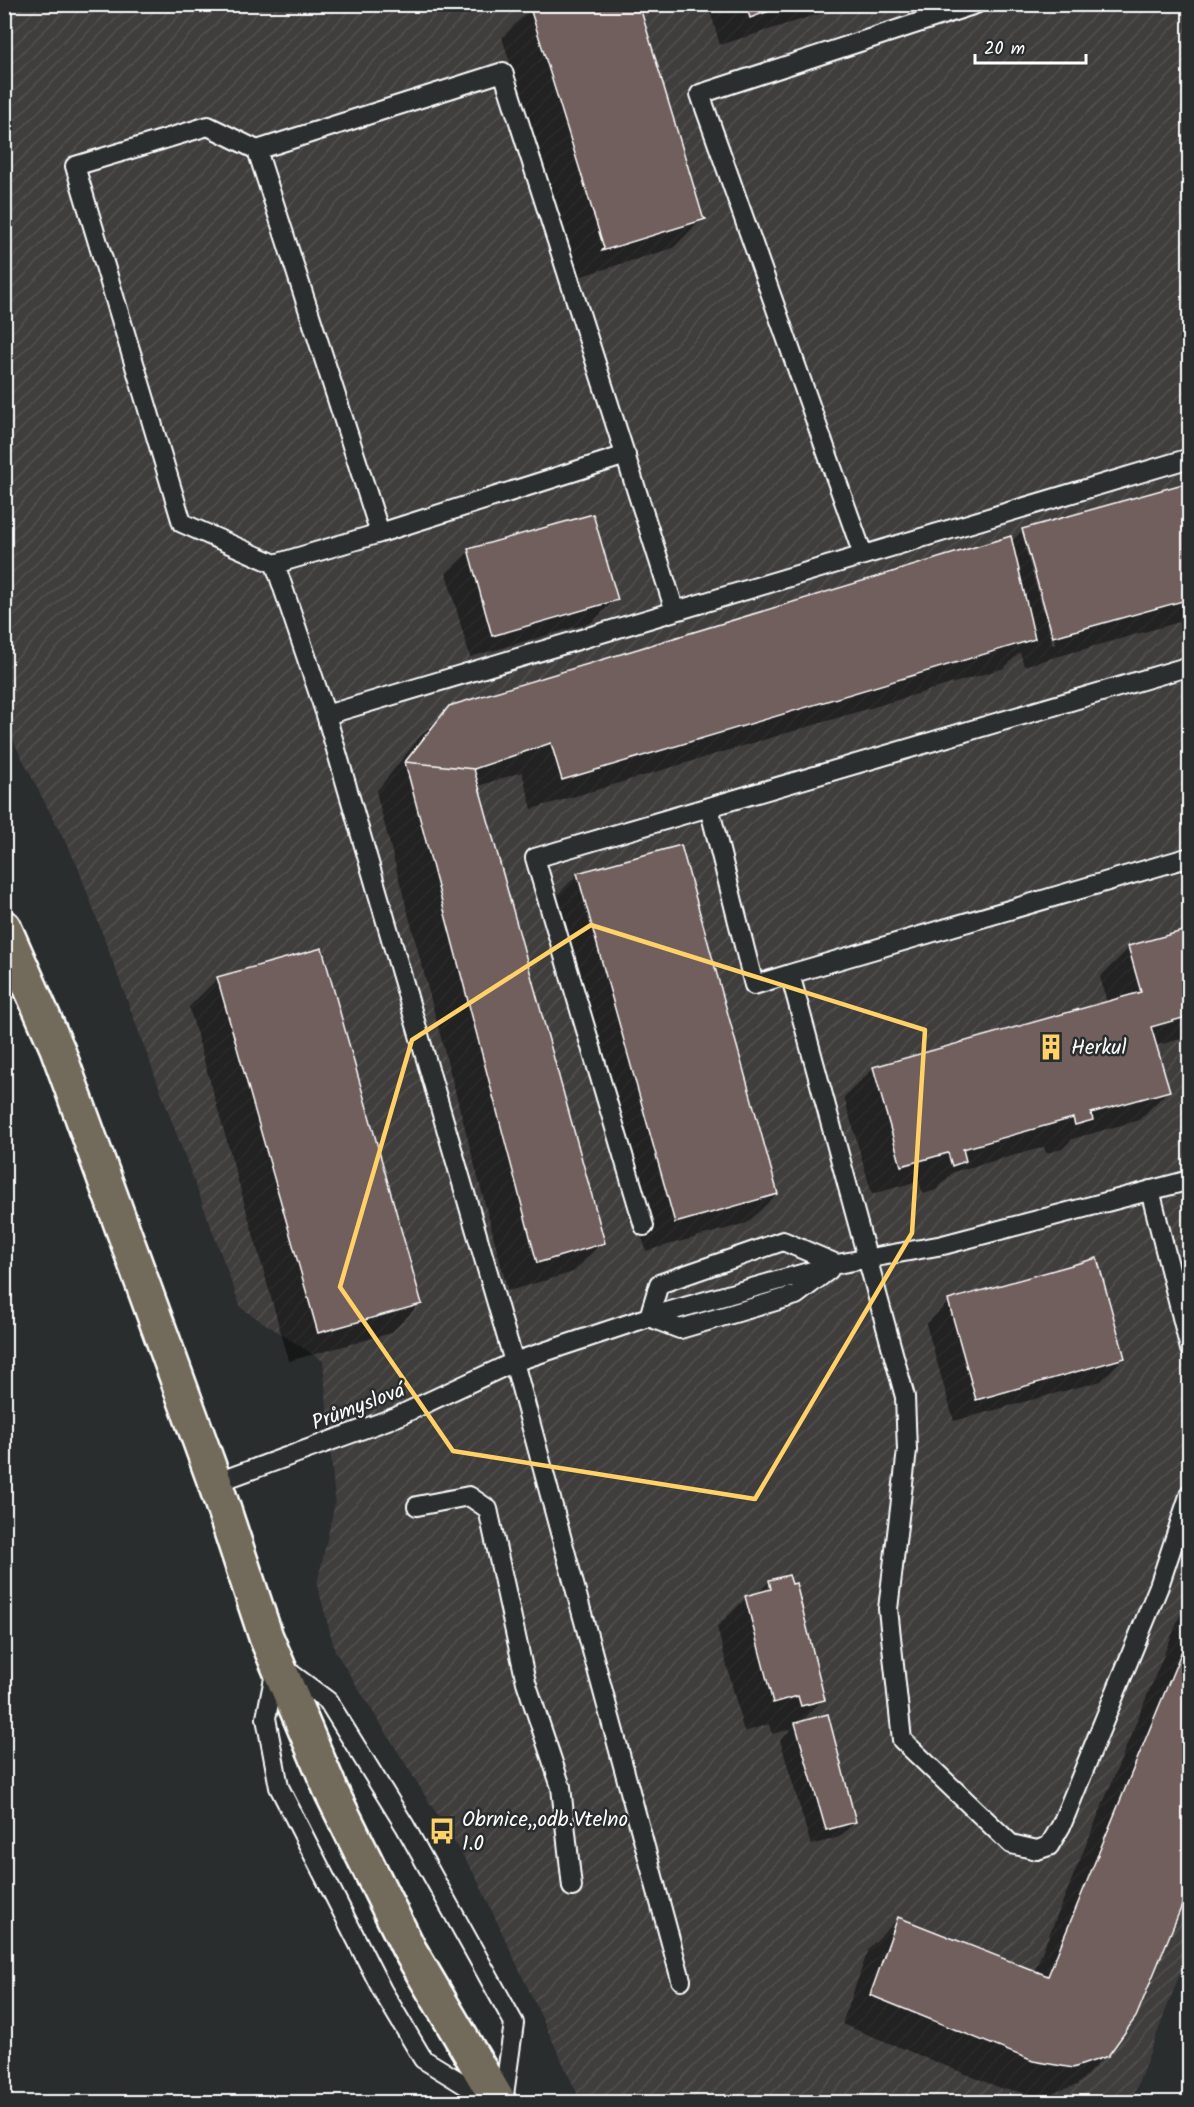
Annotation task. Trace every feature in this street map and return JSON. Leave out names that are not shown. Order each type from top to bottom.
[{"type":"main road","points":[[4,927],[57,1048],[215,1483],[266,1637],[332,1793],[409,1949],[501,2103]]},
{"type":"lane","points":[[863,555],[700,94],[976,4]]},
{"type":"lane","points":[[626,455],[275,564],[182,523],[75,166],[208,126],[257,150],[503,72],[626,455],[675,611]]},
{"type":"lane","points":[[257,150],[380,533]]},
{"type":"lane","points":[[326,715],[1190,458]]},
{"type":"lane","points":[[275,564],[326,715],[514,1362],[681,1980]]},
{"type":"lane","points":[[644,1226],[535,858],[1190,666]]},
{"type":"lane","points":[[709,807],[754,985],[1190,857]]},
{"type":"lane","points":[[790,974],[905,1397],[907,1450],[888,1609],[902,1740],[1011,1844],[1037,1850],[1049,1846],[1062,1826],[1159,1586],[1190,1493]]},
{"type":"lane","name":"Průmyslová","points":[[215,1483],[396,1417],[514,1362],[649,1317],[837,1264],[943,1245],[1190,1180]]},
{"type":"lane","points":[[1149,1190],[1190,1349]]},
{"type":"lane","points":[[649,1317],[659,1284],[783,1241],[837,1264]]},
{"type":"lane","points":[[417,1506],[469,1496],[489,1509],[526,1682],[561,1787],[572,1887]]},
{"type":"lane","points":[[493,2103],[423,2060],[382,1990],[279,1787],[266,1718],[277,1663],[328,1701],[405,1826],[514,2024],[501,2103]]},
{"type":"highlighted area","points":[[591,925],[925,1030],[912,1233],[755,1499],[453,1451],[340,1287],[412,1040]]},
{"type":"shaded area","points":[[5,5],[1189,5],[1190,1947],[1131,2102],[581,2102],[476,1877],[335,1651],[317,1584],[335,1503],[323,1361],[241,1308],[77,865],[5,725]]},
{"type":"building","points":[[536,4],[639,4],[703,217],[706,219],[602,251],[604,248],[530,8],[527,7]]},
{"type":"building","points":[[746,4],[788,4],[750,18]]},
{"type":"building","points":[[1190,482],[1190,599],[1053,637],[1022,529]]},
{"type":"building","points":[[593,514],[618,600],[492,636],[468,549]]},
{"type":"building","points":[[1011,536],[1035,639],[562,780],[551,743],[474,769],[405,762],[449,706]]},
{"type":"building","points":[[405,762],[474,769],[605,1243],[537,1263]]},
{"type":"building","points":[[681,845],[778,1194],[675,1223],[577,873]]},
{"type":"building","name":"Herkul","points":[[1190,929],[1190,1016],[1151,1027],[1170,1091],[1091,1113],[1093,1120],[1075,1125],[1073,1118],[963,1149],[966,1161],[952,1166],[948,1153],[901,1166],[873,1067],[1141,992],[1128,946]]},
{"type":"building","points":[[322,948],[422,1304],[318,1333],[217,977]]},
{"type":"building","points":[[1097,1258],[1125,1358],[976,1400],[948,1300]]},
{"type":"building","points":[[789,1575],[792,1584],[796,1583],[825,1700],[801,1706],[798,1696],[773,1703],[745,1596],[771,1589],[769,1580]]},
{"type":"building","points":[[1190,1631],[1190,1886],[1136,2017],[1108,2056],[1073,2068],[1033,2061],[870,1995],[898,1917],[1048,1976]]},
{"type":"building","points":[[828,1714],[856,1822],[826,1830],[795,1723]]},
{"type":"place","name":"Herkul","points":[[1051,1047]]},
{"type":"place","name":"Obrnice,,odb.Vtelno 1.0","points":[[442,1831]]}]
